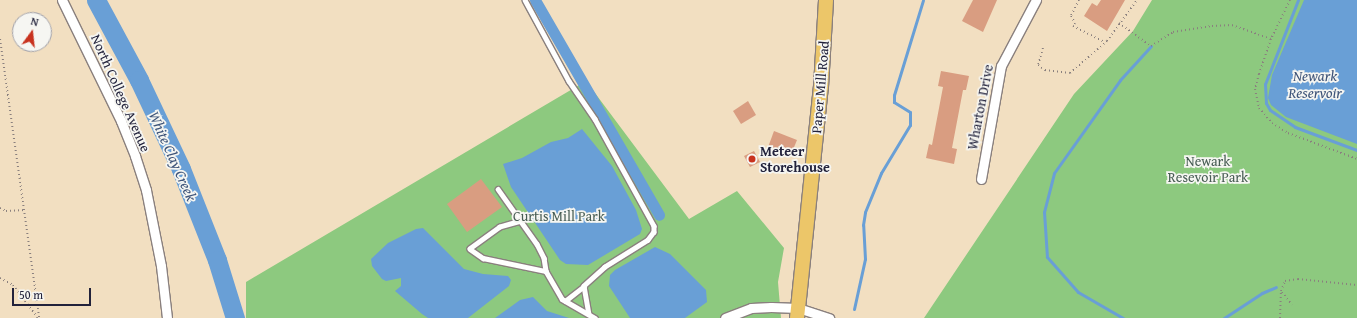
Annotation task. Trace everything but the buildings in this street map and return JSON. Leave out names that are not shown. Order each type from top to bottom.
[{"type":"main road","name":"Paper Mill Road","points":[[797,313],[821,87],[826,0]]},
{"type":"street","name":"North College Avenue","points":[[62,0],[121,121],[136,156],[146,190],[158,250],[167,318]]},
{"type":"street","name":"Wharton Drive","points":[[981,179],[1001,66],[1036,0]]},
{"type":"street","points":[[725,318],[751,308],[829,318]]},
{"type":"lane","points":[[525,0],[569,80],[595,119],[654,226],[654,232],[648,240],[605,267],[565,301]]},
{"type":"lane","points":[[498,189],[537,244],[544,258],[546,272],[565,301],[595,318]]},
{"type":"lane","points":[[521,221],[500,227],[470,249],[483,258],[546,272]]},
{"type":"lane","points":[[584,286],[589,314]]},
{"type":"path","points":[[1080,0],[1071,16],[1075,23],[1073,26],[1104,42]]},
{"type":"path","points":[[1043,48],[1038,65],[1045,70],[1064,74],[1070,73],[1104,42],[1137,0]]},
{"type":"path","points":[[1290,0],[1271,39],[1255,89],[1259,108],[1265,117],[1288,134],[1357,159]]},
{"type":"path","points":[[1119,23],[1151,46],[1173,32],[1212,26],[1232,25],[1271,39]]},
{"type":"path","points":[[0,39],[25,210],[38,318]]},
{"type":"path","points":[[0,208],[6,211],[25,210]]},
{"type":"path","points":[[0,278],[13,285],[38,318]]},
{"type":"path","points":[[1280,318],[1281,291],[1285,281],[1290,279],[1357,285]]},
{"type":"path","points":[[1281,291],[1292,305]]},
{"type":"green space","name":"Newark Resevoir Park","points":[[1152,0],[1357,0],[1357,318],[924,318],[1074,94],[1133,31]]},
{"type":"green space","name":"Curtis Mill Park","points":[[586,81],[689,219],[737,191],[784,248],[778,282],[781,318],[246,318],[246,282]]},
{"type":"water","name":"Newark Reservoir","points":[[1304,0],[1357,0],[1357,144],[1286,117],[1271,105],[1268,98],[1272,75]]},
{"type":"water","points":[[582,129],[612,166],[636,210],[642,229],[640,234],[588,265],[566,264],[560,260],[511,187],[503,164],[522,158],[551,142],[568,138]]},
{"type":"water","points":[[423,228],[464,269],[483,274],[508,276],[511,280],[509,286],[468,318],[428,318],[422,314],[395,291],[401,286],[401,278],[386,281],[382,279],[372,266],[371,259],[388,243],[416,229]]},
{"type":"water","points":[[655,247],[670,254],[706,290],[707,302],[685,318],[630,318],[609,286],[610,275],[615,270]]},
{"type":"water","points":[[533,297],[547,311],[569,318],[495,318],[520,300]]},
{"type":"waterway","name":"White Clay Creek","points":[[96,0],[139,80],[181,169],[217,260],[235,318]]},
{"type":"waterway","points":[[535,0],[659,215]]},
{"type":"waterway","points":[[854,309],[865,259],[863,225],[865,212],[881,173],[910,125],[910,112],[894,102],[894,95],[923,0]]},
{"type":"waterway","points":[[1298,0],[1265,84],[1266,103],[1270,110],[1295,127],[1357,150]]},
{"type":"waterway","points":[[1123,318],[1078,292],[1047,257],[1044,212],[1054,173],[1120,80],[1151,46]]},
{"type":"waterway","points":[[1224,318],[1262,293],[1276,287]]},
{"type":"place","name":"Meteer Storehouse","points":[[752,159]]}]
